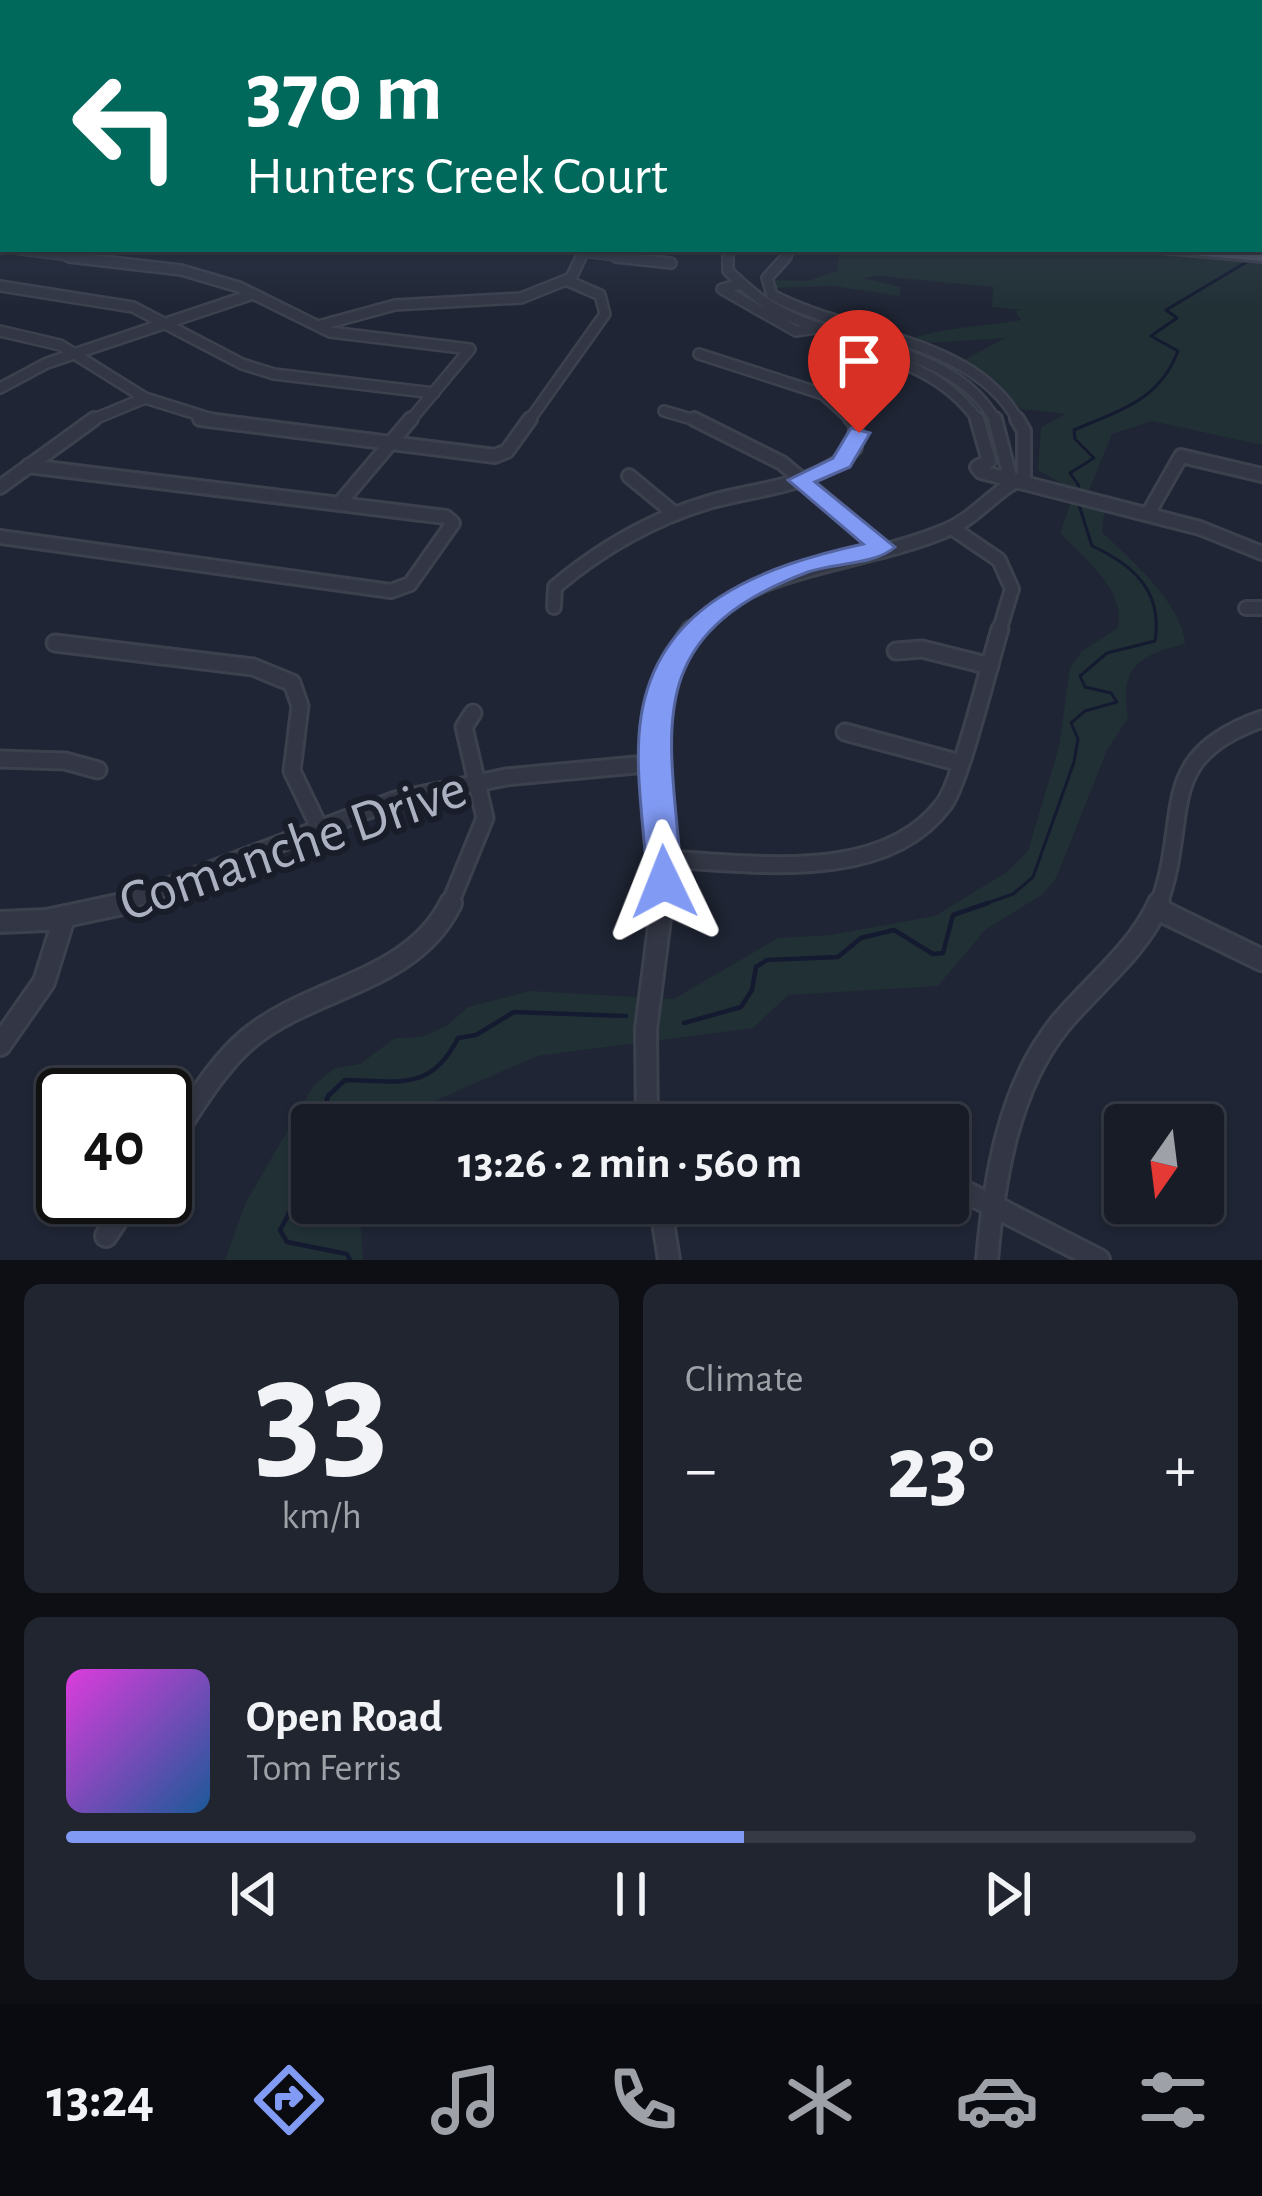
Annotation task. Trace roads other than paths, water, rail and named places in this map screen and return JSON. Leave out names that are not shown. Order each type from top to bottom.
[{"type":"main road","points":[[1223,252],[1262,256]]},
{"type":"street","points":[[29,252],[168,268],[254,294],[318,326],[356,337],[468,347],[339,504]]},
{"type":"street","points":[[318,326],[395,305],[521,298],[568,281],[583,252]]},
{"type":"street","points":[[591,252],[671,263]]},
{"type":"street","points":[[732,252],[726,265],[766,306],[816,328],[877,343],[934,365],[976,394],[1001,427],[1006,474],[1011,481]]},
{"type":"street","points":[[646,1104],[644,1058],[666,859],[656,710],[662,680],[678,649],[703,619],[766,578],[952,528],[997,500],[1011,481],[1024,476],[1026,447],[1005,402],[976,376],[932,351],[780,301],[766,281],[790,252]]},
{"type":"street","points":[[0,331],[75,353],[145,398],[239,427],[500,455],[605,314],[600,295],[568,281]]},
{"type":"street","points":[[740,284],[722,289],[796,331],[816,328]]},
{"type":"street","points":[[0,286],[117,302],[258,370],[434,393]]},
{"type":"street","points":[[0,388],[75,353],[254,294]]},
{"type":"street","points":[[877,343],[870,351],[919,370],[960,397],[987,439],[989,460],[977,470],[1219,533],[1262,553]]},
{"type":"street","points":[[554,607],[555,587],[616,542],[676,514],[827,470],[851,453],[859,433],[848,410],[802,385],[699,354]]},
{"type":"street","points":[[0,487],[86,422],[145,398]]},
{"type":"street","points":[[664,411],[730,431],[882,547]]},
{"type":"street","points":[[1148,514],[1181,456],[1262,475]]},
{"type":"street","points":[[0,537],[402,590],[452,519],[28,466]]},
{"type":"street","points":[[629,476],[676,514]]},
{"type":"street","points":[[666,859],[812,862],[874,854],[930,822],[946,802],[1011,601],[1011,581],[988,551],[952,528]]},
{"type":"street","points":[[56,643],[253,667],[292,683],[300,706],[292,771],[320,827]]},
{"type":"street","points":[[896,651],[922,650],[990,666]]},
{"type":"street","points":[[192,1110],[250,1037],[410,955],[433,936],[482,836],[485,808],[464,727],[473,713]]},
{"type":"street","points":[[988,1260],[992,1203],[1024,1092],[1045,1045],[1128,952],[1156,909],[1171,870],[1176,805],[1191,758],[1216,736],[1262,719]]},
{"type":"street","points":[[845,732],[960,763]]},
{"type":"street","points":[[0,759],[65,761],[98,770]]},
{"type":"street","name":"Comanche Drive","points":[[0,922],[63,921],[143,899],[320,827],[478,780],[657,764]]},
{"type":"street","points":[[1156,909],[1262,959]]},
{"type":"street","points":[[0,1045],[44,982],[63,921]]},
{"type":"street","points":[[969,1193],[1099,1260]]},
{"type":"street","points":[[106,1236],[114,1224]]},
{"type":"street","points":[[663,1224],[669,1260]]},
{"type":"waterway","points":[[1079,486],[1070,473],[1094,458],[1075,439],[1074,430],[1149,393],[1178,351],[1151,336],[1177,318],[1166,310],[1250,260]]},
{"type":"waterway","points":[[979,906],[1013,894],[1033,877],[1074,762],[1078,739],[1071,723],[1085,711],[1117,702],[1111,693],[1085,687],[1080,676],[1107,653],[1155,641],[1150,594],[1132,571],[1092,546],[1079,505]]},
{"type":"waterway","points":[[684,1023],[741,1007],[752,990],[756,967],[767,960],[838,957],[861,938],[894,930],[933,954],[943,953],[953,915],[988,903]]},
{"type":"waterway","points":[[326,1104],[345,1080],[397,1081],[425,1075],[448,1055],[458,1038],[476,1035],[514,1012],[626,1016]]},
{"type":"waterway","points":[[291,1210],[280,1230],[287,1242],[347,1254],[350,1260]]}]
